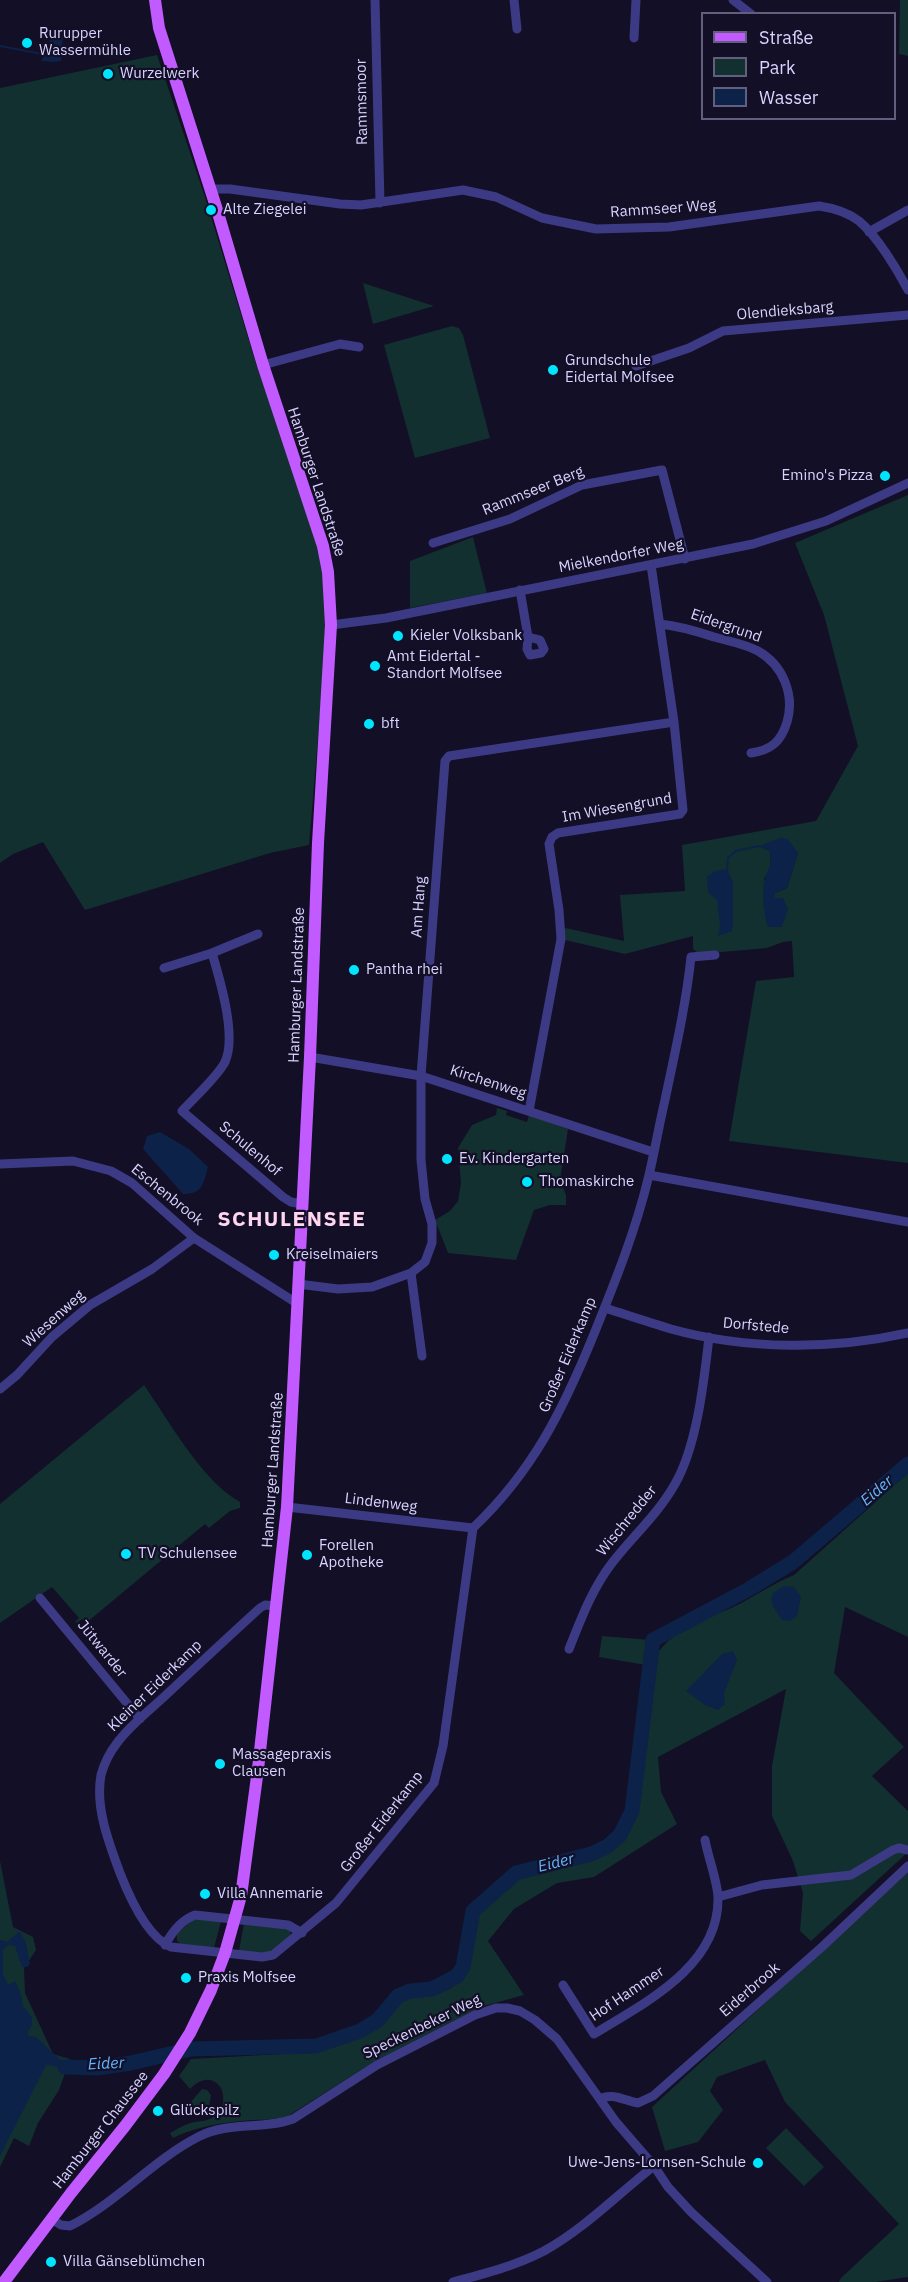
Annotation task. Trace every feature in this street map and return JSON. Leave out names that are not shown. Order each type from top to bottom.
[{"type":"main road","name":"Hamburger Landstraße","points":[[155,0],[159,28],[263,365],[323,546],[328,572],[331,625],[319,810],[310,1057],[287,1507],[258,1769],[241,1896],[225,1953],[210,1990]]},
{"type":"main road","name":"Hamburger Chaussee","points":[[4,2282],[164,2074],[190,2033],[210,1990]]},
{"type":"street","name":"Rammsmoor","points":[[375,0],[380,203]]},
{"type":"street","points":[[514,0],[517,29]]},
{"type":"street","points":[[634,38],[636,0]]},
{"type":"street","points":[[733,0],[748,12]]},
{"type":"street","name":"Rammseer Weg","points":[[210,189],[230,189],[340,204],[380,203],[463,190],[496,197],[542,218],[596,229],[669,227],[819,206],[849,215],[869,232],[908,290]]},
{"type":"street","points":[[869,232],[908,210]]},
{"type":"street","name":"Olendieksbarg","points":[[636,366],[689,348],[723,331],[908,315]]},
{"type":"street","points":[[263,365],[340,344],[359,347]]},
{"type":"street","name":"Rammseer Berg","points":[[433,543],[510,519],[582,484],[662,470],[685,559]]},
{"type":"street","name":"Mielkendorfer Weg","points":[[331,625],[386,618],[753,544],[808,527],[858,507],[908,483]]},
{"type":"street","name":"Im Wiesengrund","points":[[529,1111],[561,939],[560,910],[549,844],[552,837],[558,833],[680,814],[682,810],[674,722],[651,565]]},
{"type":"street","points":[[520,590],[528,637]]},
{"type":"street","name":"Eidergrund","points":[[660,624],[678,626],[759,651],[780,671],[789,695],[787,722],[782,734],[774,744],[765,751],[751,753]]},
{"type":"street","name":"Am Hang","points":[[411,1273],[424,1262],[432,1243],[432,1224],[425,1199],[421,1160],[421,1076],[445,761],[449,756],[674,722]]},
{"type":"street","points":[[164,968],[212,953],[258,934]]},
{"type":"street","name":"Schulenhof","points":[[212,953],[225,1003],[228,1049],[224,1063],[182,1111],[283,1197],[302,1204]]},
{"type":"street","name":"Großer Eiderkamp","points":[[225,1953],[267,1957],[302,1933],[347,1891],[434,1783],[443,1746],[473,1528],[494,1508],[524,1471],[556,1421],[575,1381],[605,1308],[649,1175],[687,996],[691,957],[715,955]]},
{"type":"street","name":"Kirchenweg","points":[[310,1057],[421,1076],[653,1152]]},
{"type":"street","name":"Eschenbrook","points":[[0,1164],[73,1161],[111,1171],[132,1184],[194,1238],[298,1304]]},
{"type":"street","points":[[649,1175],[908,1222]]},
{"type":"street","name":"Wiesenweg","points":[[0,1389],[17,1375],[52,1337],[90,1305],[152,1269],[194,1238]]},
{"type":"street","points":[[298,1284],[338,1289],[372,1287],[411,1273],[422,1356]]},
{"type":"street","name":"Dorfstede","points":[[605,1308],[672,1329],[709,1337],[802,1345],[849,1342],[908,1333]]},
{"type":"street","name":"Wischredder","points":[[569,1649],[594,1589],[613,1562],[661,1506],[676,1482],[687,1457],[698,1411],[709,1337]]},
{"type":"street","name":"Lindenweg","points":[[287,1507],[473,1528]]},
{"type":"street","name":"Jütwarder","points":[[40,1598],[140,1719]]},
{"type":"street","name":"Kleiner Eiderkamp","points":[[165,1945],[139,1913],[124,1883],[106,1833],[100,1798],[101,1775],[108,1756],[118,1740],[260,1608],[265,1605],[276,1606]]},
{"type":"street","name":"Hof Hammer","points":[[562,1984],[594,2034],[661,1992],[682,1974],[699,1955],[714,1927],[718,1897],[705,1840]]},
{"type":"street","points":[[718,1897],[762,1885],[851,1875],[893,1850],[900,1848],[908,1850]]},
{"type":"street","name":"Eiderbrook","points":[[600,2098],[612,2096],[638,2103],[653,2096],[823,1946],[908,1866]]},
{"type":"street","points":[[225,1953],[179,1949],[165,1945],[172,1932],[195,1915],[288,1925],[302,1933]]},
{"type":"street","name":"Speckenbeker Weg","points":[[51,2219],[62,2225],[70,2226],[199,2136],[233,2127],[277,2123],[293,2119],[376,2065],[475,2015],[496,2008],[507,2008],[520,2011],[545,2027],[557,2039],[616,2122],[654,2166],[668,2187],[767,2282]]},
{"type":"street","points":[[453,2282],[494,2272],[544,2251],[571,2233],[654,2166]]},
{"type":"green space","points":[[900,0],[908,0],[908,56],[899,54]]},
{"type":"green space","points":[[157,55],[204,194],[257,367],[321,546],[328,620],[309,845],[270,853],[85,910],[43,842],[13,854],[0,863],[0,88]]},
{"type":"green space","points":[[363,283],[434,306],[373,324]]},
{"type":"green space","points":[[452,326],[459,328],[463,335],[490,438],[415,458],[384,345]]},
{"type":"green space","points":[[908,495],[908,1163],[729,1141],[756,981],[794,977],[792,941],[767,948],[699,954],[693,949],[693,936],[625,954],[561,939],[561,927],[624,941],[620,895],[685,891],[682,845],[816,821],[858,746],[824,615],[795,543]],"holes":[[[759,846],[798,853],[787,888],[775,893],[774,899],[764,879],[771,867],[770,851]]]},
{"type":"green space","points":[[473,537],[487,593],[410,608],[410,561]]},
{"type":"green space","points":[[497,1108],[507,1111],[506,1115],[527,1122],[529,1115],[568,1129],[560,1180],[566,1195],[566,1205],[550,1205],[534,1210],[516,1260],[448,1253],[435,1220],[450,1211],[458,1201],[461,1183],[458,1148],[472,1125],[496,1115]]},
{"type":"green space","points":[[144,1385],[187,1449],[212,1480],[240,1502],[240,1508],[230,1511],[209,1528],[205,1524],[86,1623],[82,1619],[75,1622],[79,1618],[52,1587],[0,1623],[0,1504]]},
{"type":"green space","points":[[908,1473],[908,1637],[845,1607],[834,1673],[904,1747],[872,1776],[908,1811],[908,1852],[811,1941],[800,1931],[803,1893],[793,1861],[772,1816],[772,1766],[786,1689],[658,1757],[661,1792],[677,1824],[594,1877],[557,1883],[514,1909],[488,1941],[524,1995],[484,2006],[449,2023],[375,2061],[288,2116],[215,2125],[189,2131],[173,2138],[170,2133],[188,2124],[211,2118],[222,2107],[222,2092],[214,2081],[199,2082],[190,2089],[179,2076],[191,2059],[317,2052],[378,2027],[400,2000],[435,1995],[451,1988],[470,1966],[475,1919],[498,1894],[518,1879],[590,1861],[611,1851],[623,1840],[638,1811],[656,1656],[664,1645],[696,1623],[733,1607],[794,1575]]},
{"type":"green space","points":[[602,1636],[650,1640],[646,1665],[599,1657]]},
{"type":"green space","points":[[0,1861],[13,1927],[33,1937],[36,1950],[24,1968],[25,1993],[53,2054],[70,2059],[59,2090],[38,2123],[29,2146],[14,2138],[0,2167]]},
{"type":"green space","points":[[908,1872],[908,2277],[875,2282],[839,2282],[899,2224],[785,2102],[765,2060],[717,2077],[710,2091],[723,2110],[698,2142],[665,2151],[652,2107]]},
{"type":"green space","points":[[194,1919],[221,1921],[214,1948],[181,1944],[177,1941],[177,1933]]},
{"type":"green space","points":[[244,1923],[290,1929],[291,1937],[267,1952],[239,1951]]},
{"type":"green space","points":[[202,2089],[207,2090],[211,2095],[209,2107],[202,2111],[185,2113],[184,2110]]},
{"type":"green space","points":[[786,2128],[824,2167],[804,2186],[766,2148]]},
{"type":"water","points":[[58,32],[63,35],[61,61],[41,61],[51,37]]},
{"type":"water","points":[[780,838],[788,839],[798,853],[787,888],[775,893],[775,898],[783,898],[788,909],[782,927],[768,927],[763,889],[770,864],[770,851],[759,846]]},
{"type":"water","points":[[727,869],[733,882],[733,925],[732,931],[718,936],[720,926],[717,900],[708,892],[707,877],[715,871]]},
{"type":"water","points":[[160,1132],[189,1149],[208,1167],[201,1187],[195,1192],[183,1194],[143,1149],[147,1136]]},
{"type":"water","points":[[785,1586],[794,1587],[801,1597],[797,1616],[790,1621],[782,1620],[772,1601],[774,1593]]},
{"type":"water","points":[[733,1651],[737,1660],[724,1693],[725,1704],[718,1710],[705,1705],[686,1691],[722,1654]]},
{"type":"water","points":[[19,1932],[26,1943],[30,1964],[22,1967],[15,1946],[9,1945],[3,1949],[3,1974],[8,1985],[15,1981],[23,2006],[32,2017],[29,2036],[36,2037],[65,2064],[65,2067],[46,2065],[0,2156],[0,1940],[7,1942]]},
{"type":"waterway","points":[[0,46],[42,54]]},
{"type":"waterway","points":[[727,869],[728,858],[736,851],[759,846]]},
{"type":"waterway","name":"Eider","points":[[65,2067],[97,2068],[131,2063],[191,2049],[316,2046],[360,2031],[378,2020],[398,1996],[410,1991],[432,1989],[457,1976],[463,1967],[473,1911],[516,1873],[591,1854],[608,1846],[620,1835],[632,1811],[653,1640],[749,1589],[793,1562],[908,1464]]},
{"type":"place","name":"Rurupper Wassermühle","points":[[27,43]]},
{"type":"place","name":"Wurzelwerk","points":[[108,74]]},
{"type":"place","name":"Alte Ziegelei","points":[[211,210]]},
{"type":"place","name":"Grundschule Eidertal Molfsee","points":[[553,370]]},
{"type":"place","name":"Emino's Pizza","points":[[885,476]]},
{"type":"place","name":"Kieler Volksbank","points":[[398,636]]},
{"type":"place","name":"Amt Eidertal - Standort Molfsee","points":[[375,666]]},
{"type":"place","name":"bft","points":[[369,724]]},
{"type":"place","name":"Pantha rhei","points":[[354,970]]},
{"type":"place","name":"Ev. Kindergarten","points":[[447,1159]]},
{"type":"place","name":"Thomaskirche","points":[[527,1182]]},
{"type":"place","name":"Kreiselmaiers","points":[[274,1255]]},
{"type":"place","name":"TV Schulensee","points":[[126,1554]]},
{"type":"place","name":"Forellen Apotheke","points":[[307,1555]]},
{"type":"place","name":"Massagepraxis Clausen","points":[[220,1764]]},
{"type":"place","name":"Villa Annemarie","points":[[205,1894]]},
{"type":"place","name":"Praxis Molfsee","points":[[186,1978]]},
{"type":"place","name":"Glückspilz","points":[[158,2111]]},
{"type":"place","name":"Uwe-Jens-Lornsen-Schule","points":[[758,2163]]},
{"type":"place","name":"Villa Gänseblümchen","points":[[51,2262]]},
{"type":"district","name":"SCHULENSEE","points":[[292,1220]]}]
